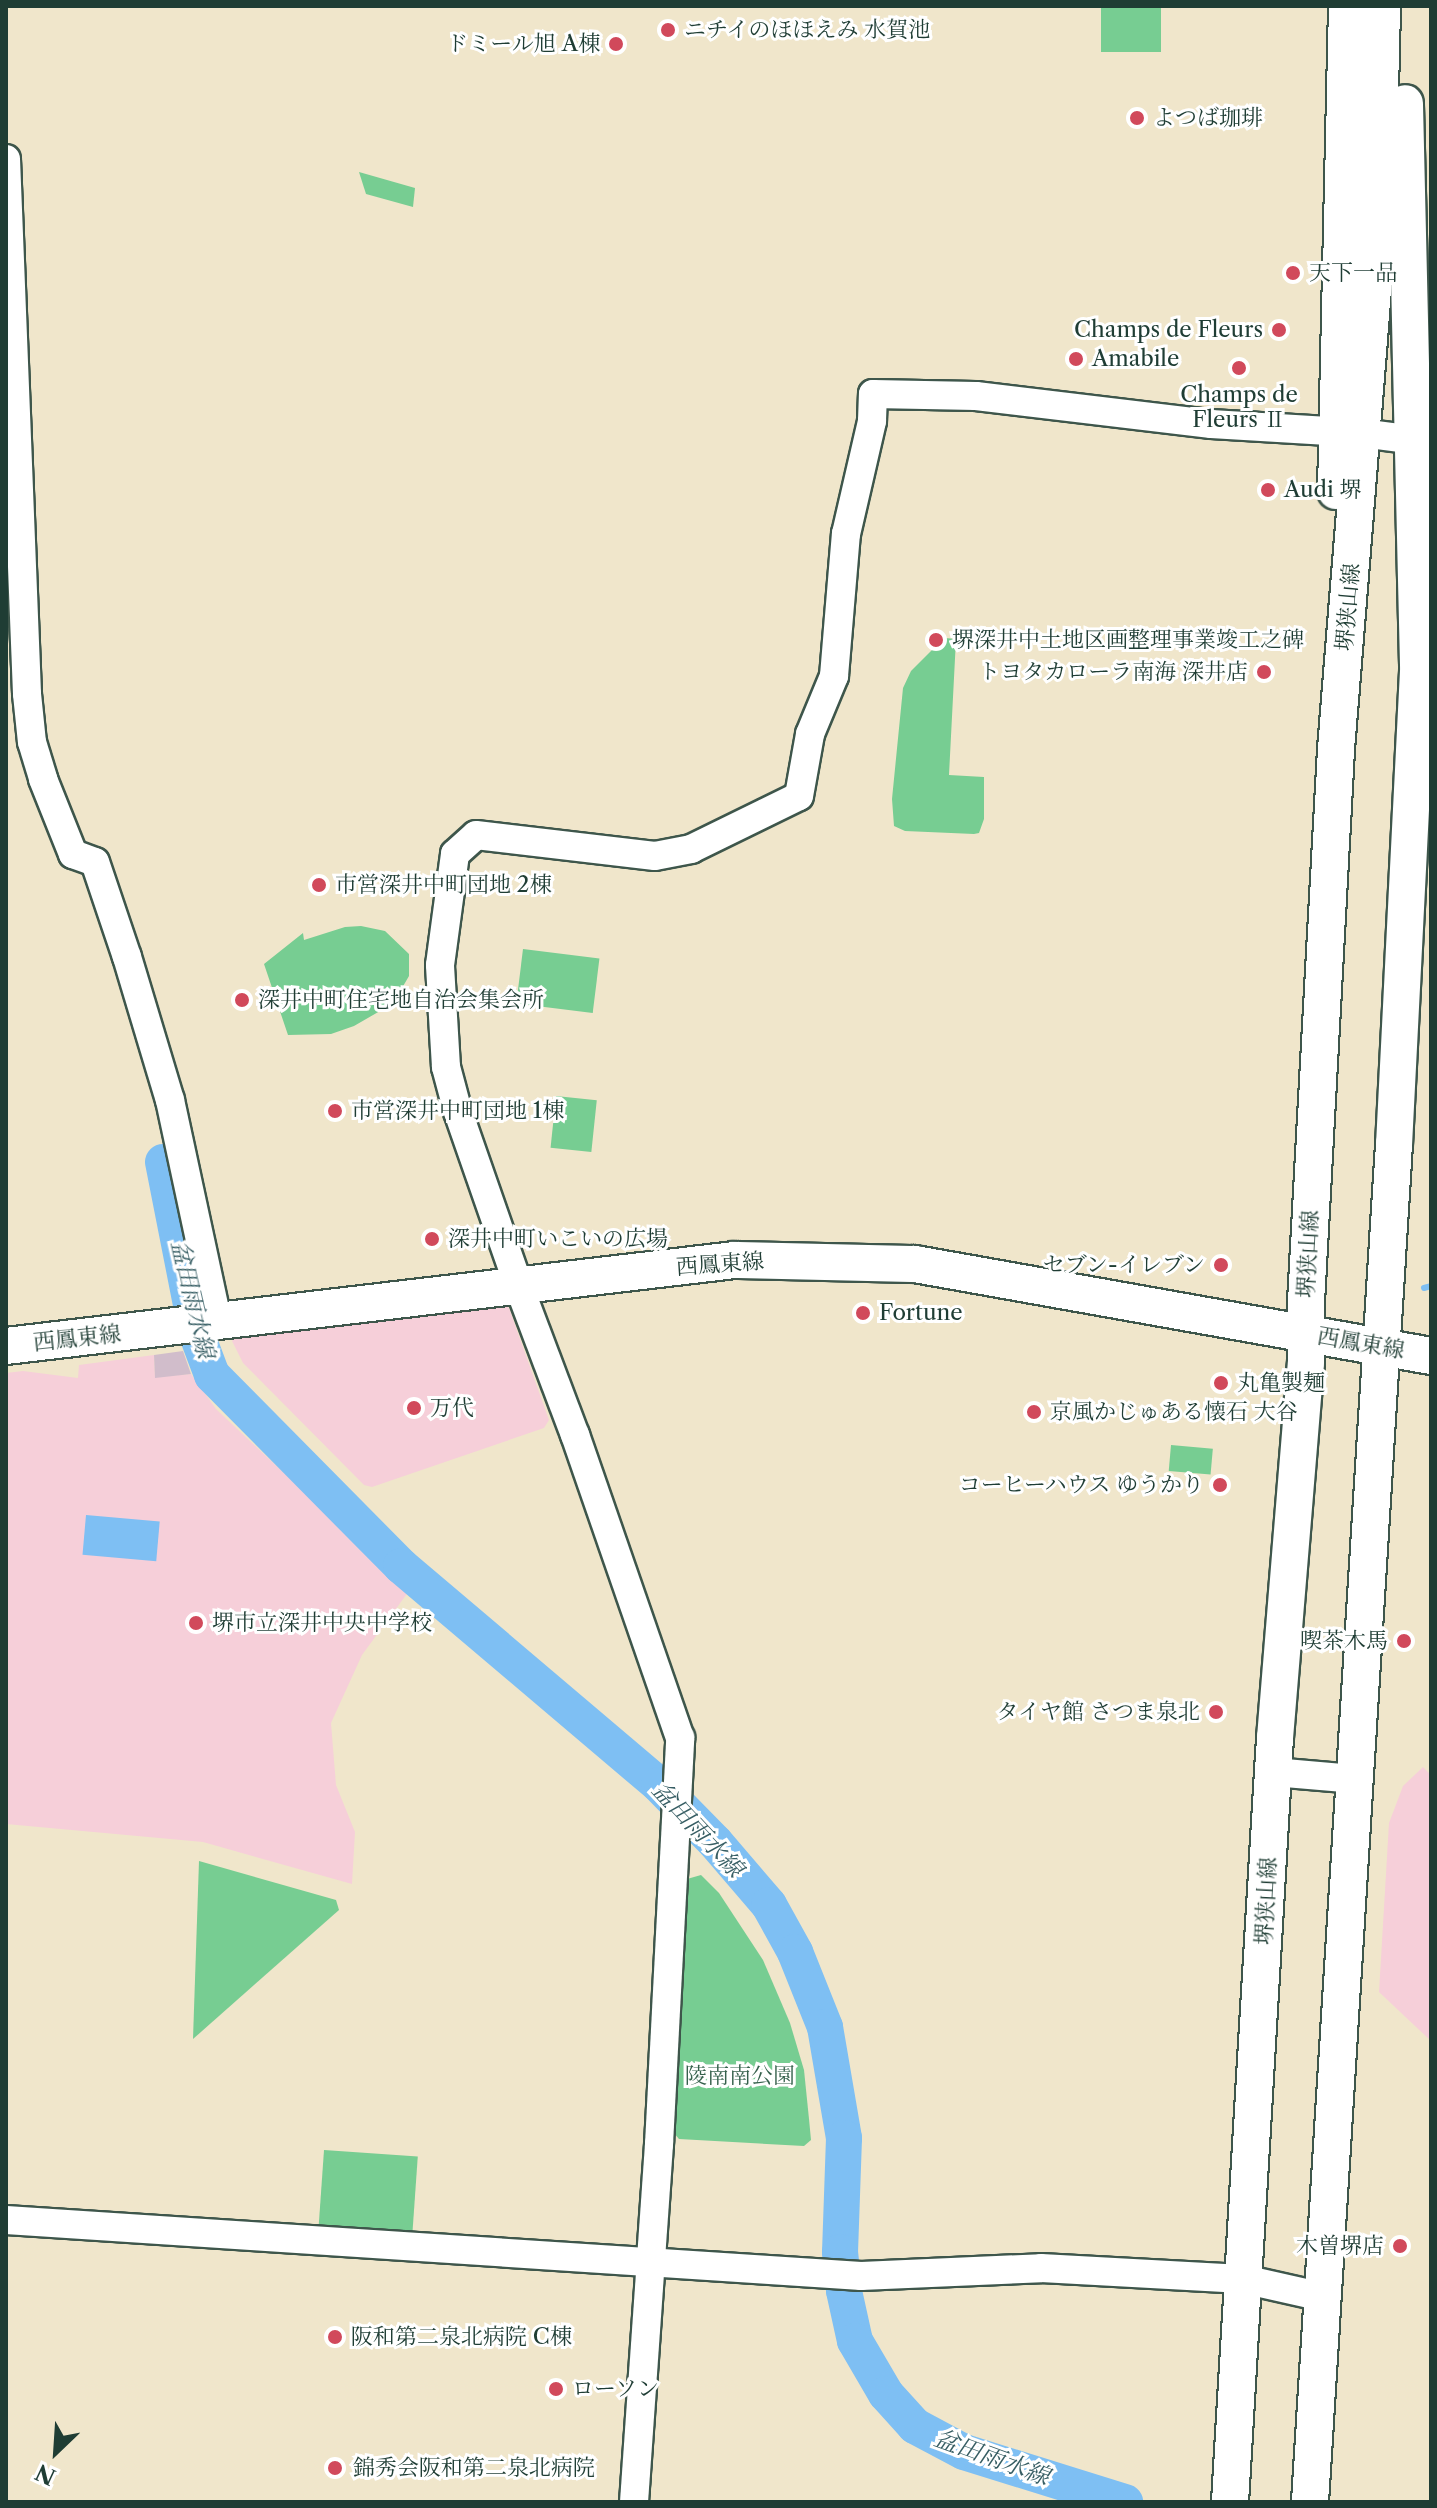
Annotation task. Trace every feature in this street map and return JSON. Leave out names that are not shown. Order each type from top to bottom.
[{"type":"main road","points":[[1347,6],[1349,432]]},
{"type":"main road","points":[[1349,432],[1376,254],[1382,6]]},
{"type":"main road","points":[[1310,2502],[1418,665],[1422,440],[1404,144],[1406,6]]},
{"type":"main road","name":"堺狭山線","points":[[1230,2502],[1273,1772],[1305,1333],[1336,749],[1331,665],[1349,432]]},
{"type":"main road","points":[[1418,665],[1426,639],[1431,525]]},
{"type":"main road","name":"西鳳東線","points":[[6,1346],[735,1260],[915,1264],[1431,1356]]},
{"type":"street","points":[[6,159],[27,694],[32,742],[73,854],[95,862],[170,1100],[201,1322]]},
{"type":"street","points":[[634,2502],[680,1738],[458,1112],[446,1067],[440,965],[455,854],[476,835],[655,856],[691,849],[799,796],[810,734],[834,676],[846,534],[872,421],[873,394],[976,396],[1211,424],[1349,432],[1422,440]]},
{"type":"street","points":[[1273,1772],[1354,1779]]},
{"type":"street","points":[[6,2220],[838,2274],[1041,2268],[1243,2279],[1323,2297]]},
{"type":"shaded area","points":[[498,1302],[509,1308],[549,1420],[544,1428],[372,1487],[364,1485],[243,1363],[232,1341],[238,1333]]},
{"type":"shaded area","points":[[183,1351],[191,1374],[155,1378],[154,1355]]},
{"type":"shaded area","name":"堺市立深井中央中学校","points":[[154,1355],[155,1377],[191,1374],[216,1409],[409,1591],[362,1655],[331,1723],[336,1785],[355,1832],[352,1884],[203,1842],[6,1824],[6,1373],[23,1371],[78,1378],[79,1365]]},
{"type":"shaded area","points":[[1423,1767],[1431,1775],[1431,2041],[1379,1992],[1389,1823],[1403,1786]]},
{"type":"green space","points":[[1101,6],[1161,6],[1161,52],[1101,52]]},
{"type":"green space","points":[[359,172],[415,188],[413,207],[366,194]]},
{"type":"green space","points":[[934,637],[956,639],[949,775],[984,777],[984,819],[979,833],[905,831],[894,826],[892,799],[903,688],[911,671],[932,650]]},
{"type":"green space","points":[[361,926],[385,931],[409,954],[409,976],[402,988],[380,1011],[354,1026],[331,1034],[288,1035],[264,964],[303,933],[304,940],[345,927]]},
{"type":"green space","points":[[523,949],[599,958],[593,1013],[516,1004]]},
{"type":"green space","points":[[556,1096],[597,1100],[591,1152],[551,1148]]},
{"type":"green space","points":[[1171,1445],[1213,1449],[1211,1475],[1169,1471]]},
{"type":"green space","points":[[199,1861],[336,1900],[339,1910],[193,2039]]},
{"type":"green space","name":"陵南南公園","points":[[701,1875],[719,1893],[763,1960],[790,2023],[804,2070],[811,2140],[804,2146],[679,2139],[673,2132],[687,1879]]},
{"type":"green space","points":[[324,2150],[418,2157],[412,2232],[319,2226]]},
{"type":"water","points":[[86,1515],[160,1521],[156,1561],[83,1555]]},
{"type":"waterway","name":"盆田雨水線","points":[[163,1162],[197,1335],[212,1375],[401,1566],[659,1785],[715,1842],[769,1905],[795,1952],[825,2027],[844,2138],[840,2252],[844,2291],[855,2341],[886,2394],[915,2426],[964,2452],[1125,2502]]},
{"type":"waterway","points":[[1424,1288],[1431,1286]]},
{"type":"place","name":"ニチイのほほえみ 水賀池","points":[[668,30]]},
{"type":"place","name":"ドミール旭 A棟","points":[[616,44]]},
{"type":"place","name":"よつば珈琲","points":[[1137,118]]},
{"type":"place","name":"天下一品","points":[[1293,273]]},
{"type":"place","name":"Champs de Fleurs","points":[[1279,330]]},
{"type":"place","name":"Amabile","points":[[1076,359]]},
{"type":"place","name":"Champs de Fleurs Ⅱ","points":[[1239,368]]},
{"type":"place","name":"Audi 堺","points":[[1268,490]]},
{"type":"place","name":"堺深井中土地区画整理事業竣工之碑","points":[[936,640]]},
{"type":"place","name":"トヨタカローラ南海 深井店","points":[[1264,672]]},
{"type":"place","name":"市営深井中町団地 2棟","points":[[319,885]]},
{"type":"place","name":"深井中町住宅地自治会集会所","points":[[242,1000]]},
{"type":"place","name":"市営深井中町団地 1棟","points":[[335,1111]]},
{"type":"place","name":"深井中町いこいの広場","points":[[432,1239]]},
{"type":"place","name":"セブン-イレブン","points":[[1221,1265]]},
{"type":"place","name":"Fortune","points":[[863,1313]]},
{"type":"place","name":"丸亀製麺","points":[[1221,1383]]},
{"type":"place","name":"万代","points":[[414,1408]]},
{"type":"place","name":"京風かじゅある懐石 大谷","points":[[1034,1412]]},
{"type":"place","name":"コーヒーハウス ゆうかり","points":[[1220,1485]]},
{"type":"place","name":"堺市立深井中央中学校","points":[[196,1623]]},
{"type":"place","name":"喫茶木馬","points":[[1404,1641]]},
{"type":"place","name":"タイヤ館 さつま泉北","points":[[1216,1712]]},
{"type":"place","name":"木曽堺店","points":[[1400,2246]]},
{"type":"place","name":"阪和第二泉北病院 C棟","points":[[335,2337]]},
{"type":"place","name":"ローソン","points":[[556,2389]]},
{"type":"place","name":"錦秀会阪和第二泉北病院","points":[[335,2468]]}]
